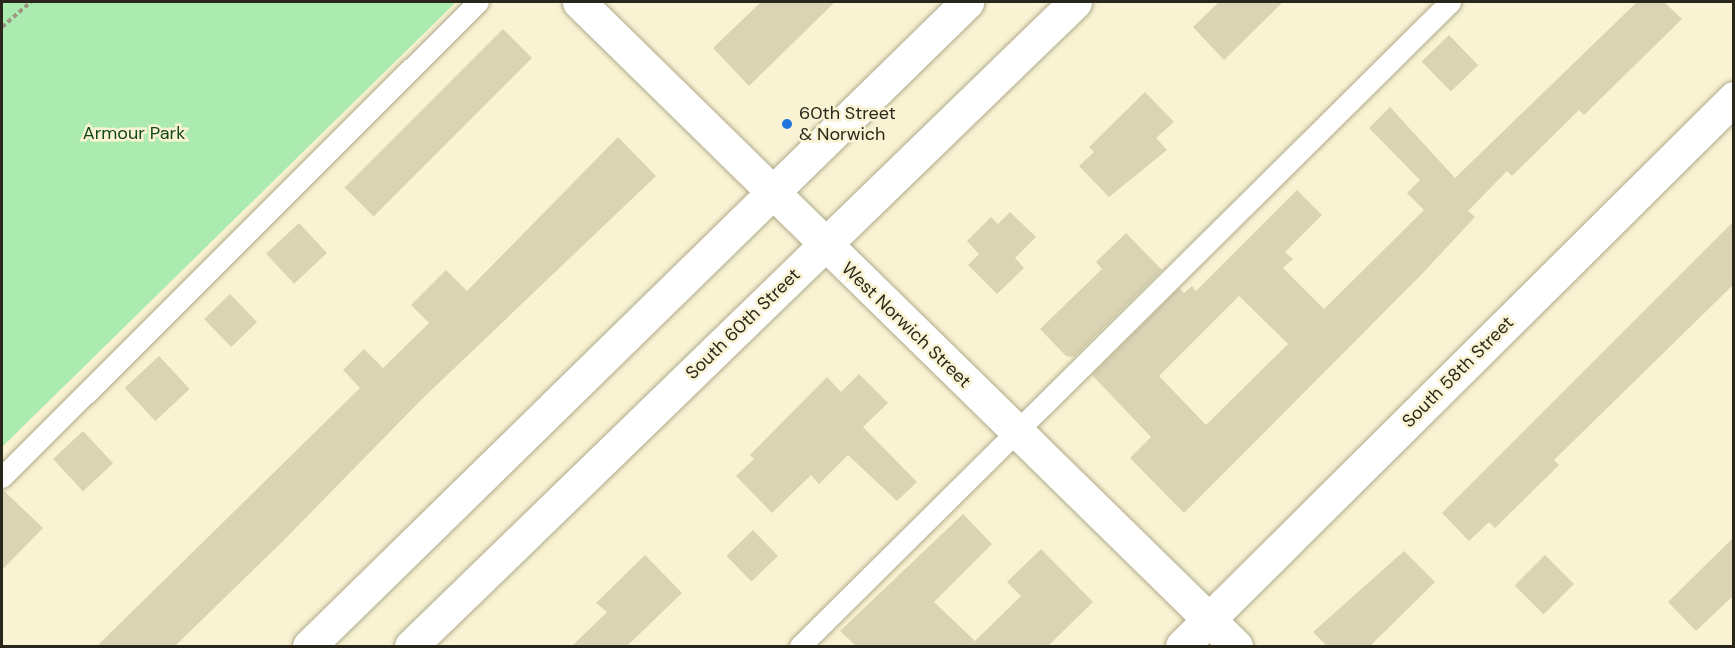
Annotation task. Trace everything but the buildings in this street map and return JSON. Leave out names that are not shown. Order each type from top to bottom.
[{"type":"main road","name":"West Norwich Street","points":[[579,2],[824,245],[1236,646]]},
{"type":"main road","points":[[309,646],[774,194],[967,2]]},
{"type":"main road","name":"South 60th Street","points":[[411,646],[1075,2]]},
{"type":"main road","name":"South 58th Street","points":[[1182,646],[1734,98]]},
{"type":"lane","points":[[2,477],[478,2]]},
{"type":"lane","points":[[800,646],[1018,435],[1450,2]]},
{"type":"path","points":[[17,2],[22,8]]},
{"type":"path","points":[[2,27],[32,2]]},
{"type":"green space","name":"Armour Park","points":[[2,2],[456,2],[2,447]]},
{"type":"place","name":"60th Street & Norwich","points":[[787,124]]}]
